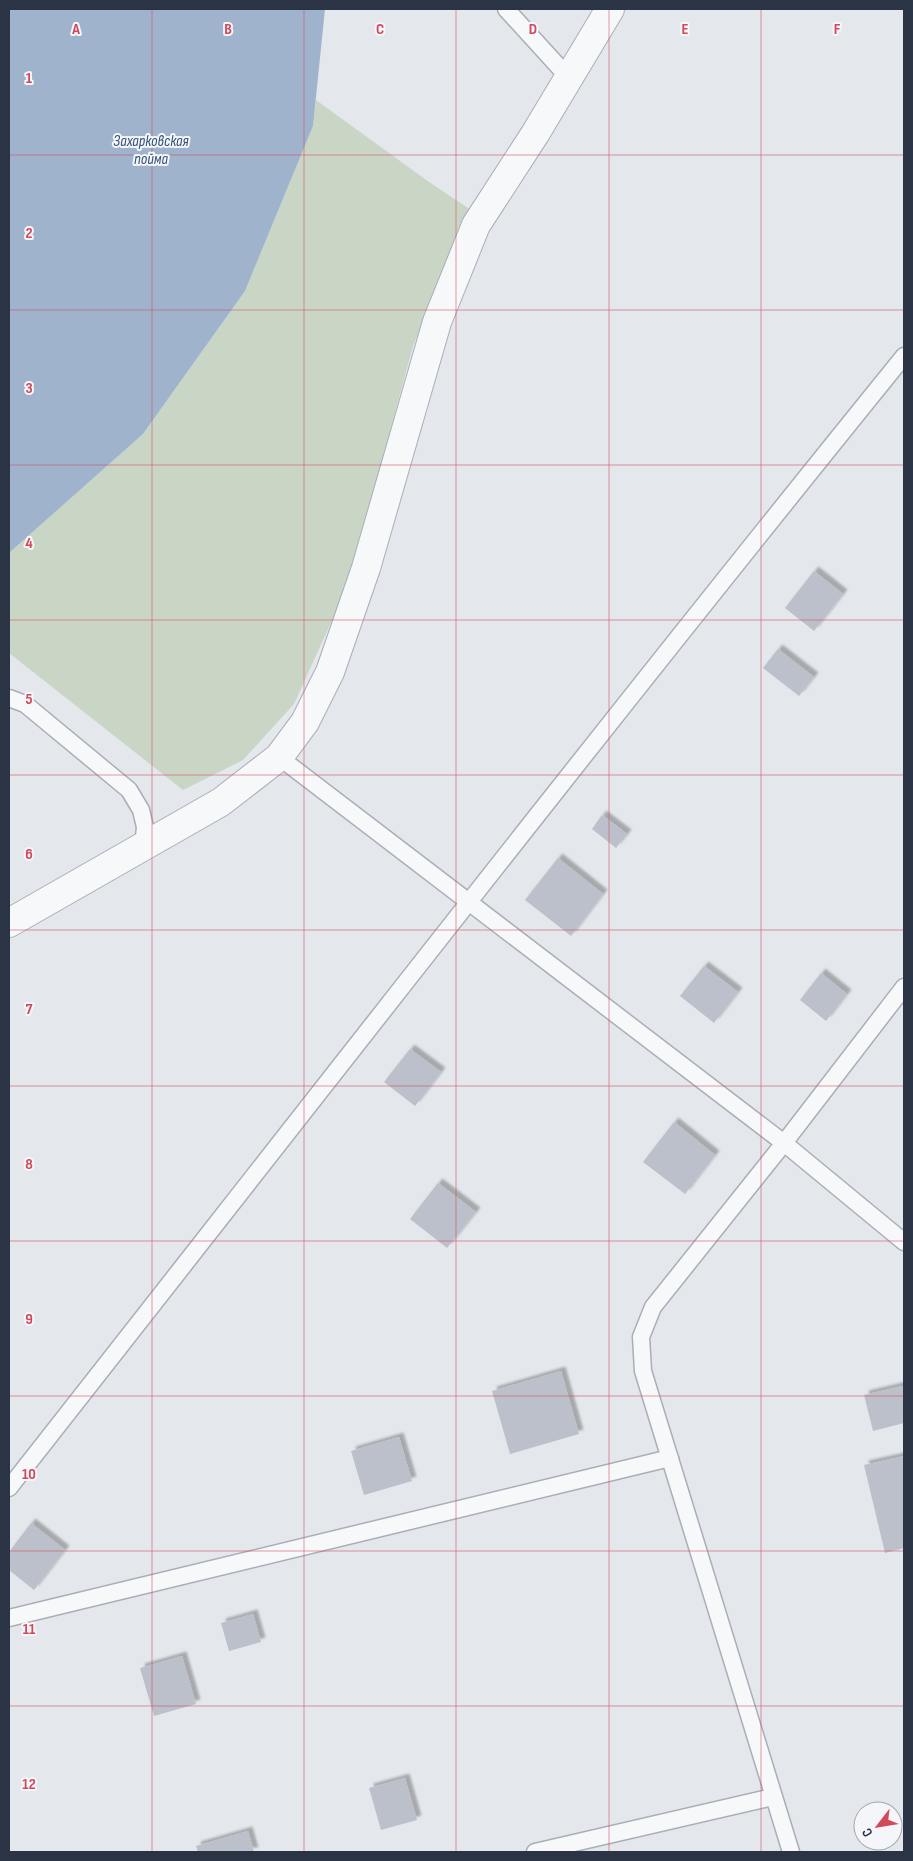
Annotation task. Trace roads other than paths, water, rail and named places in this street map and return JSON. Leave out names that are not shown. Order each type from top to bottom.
[{"type":"street","points":[[9,923],[221,802],[279,757],[305,722],[330,672],[366,568],[437,322],[476,225],[569,78],[610,9]]},
{"type":"lane","points":[[506,9],[569,78]]},
{"type":"lane","points":[[9,1488],[468,902],[749,547],[904,356]]},
{"type":"lane","points":[[9,698],[25,704],[129,790],[140,810],[145,827],[143,847]]},
{"type":"lane","points":[[279,757],[784,1143],[904,1242]]},
{"type":"lane","points":[[791,1852],[643,1371],[641,1337],[653,1306],[784,1143],[904,988]]},
{"type":"lane","points":[[9,1618],[670,1458]]},
{"type":"lane","points":[[535,1852],[773,1797]]},
{"type":"water","name":"Захарковская пойма","points":[[9,9],[325,9],[313,126],[245,291],[143,434],[9,553]]}]
